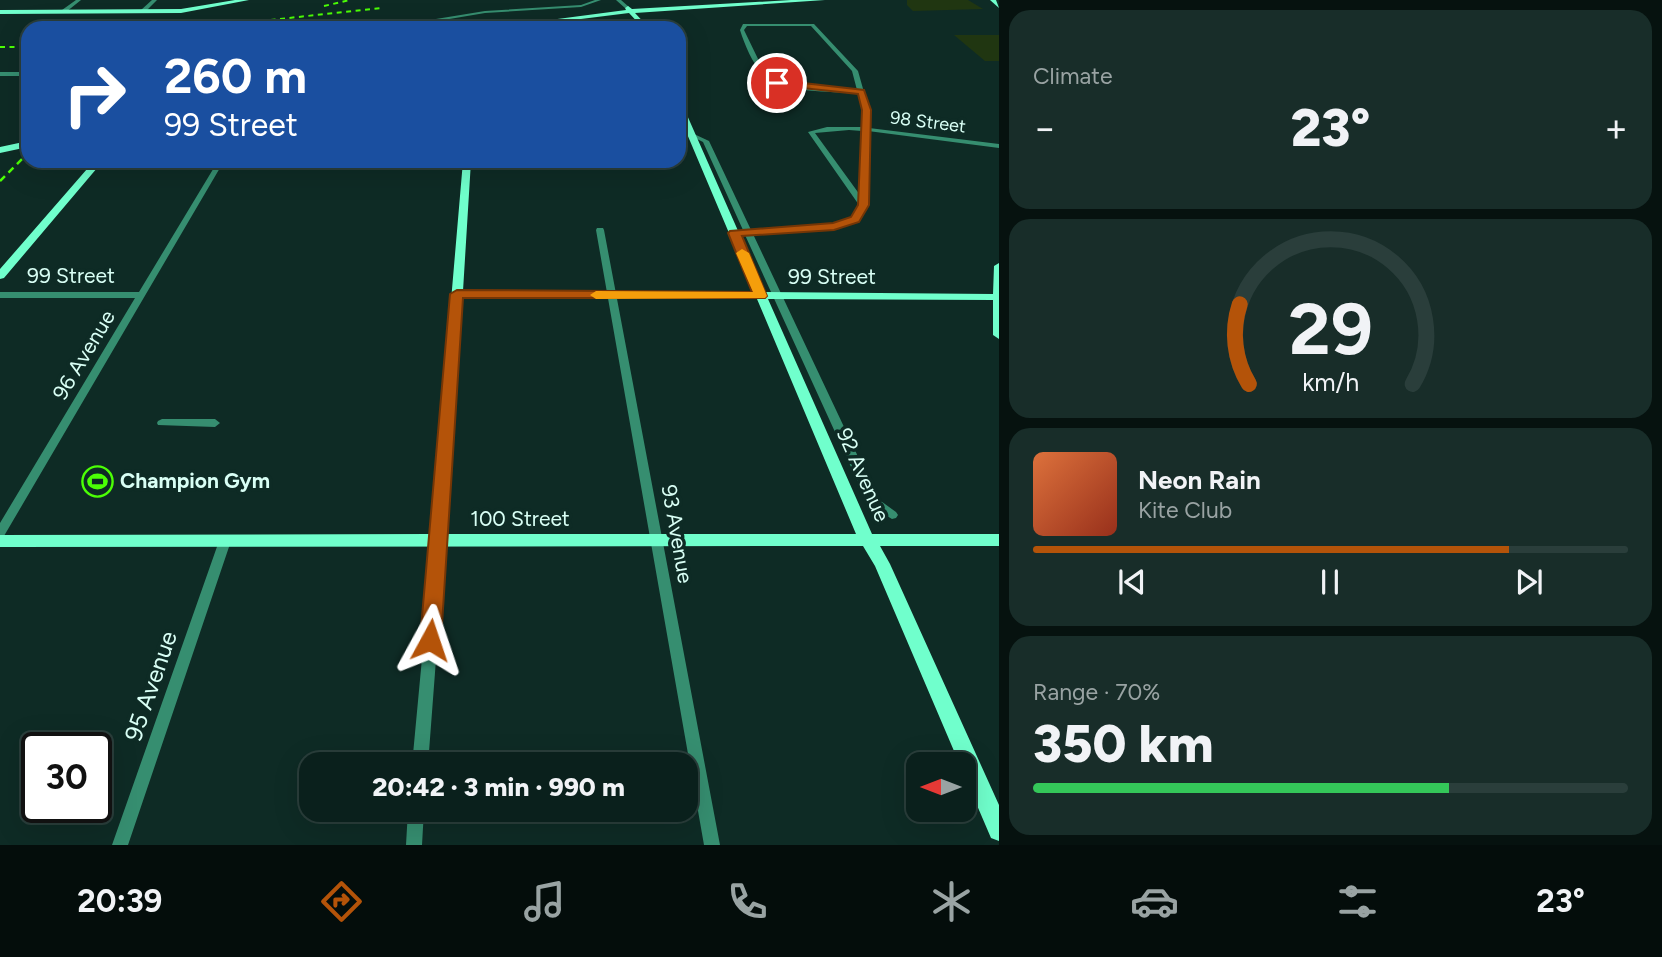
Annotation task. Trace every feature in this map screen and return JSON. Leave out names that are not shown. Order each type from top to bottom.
[{"type":"street","points":[[64,11],[79,0]]},
{"type":"street","points":[[143,11],[155,0]]},
{"type":"street","points":[[0,12],[188,11],[246,0]]},
{"type":"street","points":[[430,21],[485,12],[581,6],[599,0]]},
{"type":"street","points":[[618,0],[640,21]]},
{"type":"street","points":[[512,21],[544,16],[766,0]]},
{"type":"street","points":[[544,21],[629,9],[822,0]]},
{"type":"street","points":[[993,0],[999,6]]},
{"type":"street","points":[[734,233],[834,227],[855,220],[863,205],[866,110],[861,92],[855,71],[813,25],[745,25],[742,30],[745,44],[777,83],[861,92]]},
{"type":"street","points":[[0,74],[21,74]]},
{"type":"street","name":"92 Avenue","points":[[686,122],[866,538],[882,564],[999,830]]},
{"type":"street","name":"98 Street","points":[[863,205],[811,132],[821,128],[866,130],[999,146]]},
{"type":"street","name":"92 Avenue","points":[[692,135],[706,141],[873,502],[892,515]]},
{"type":"street","points":[[0,144],[21,140]]},
{"type":"street","points":[[0,150],[21,146]]},
{"type":"street","points":[[0,276],[93,168]]},
{"type":"street","name":"96 Avenue","points":[[0,533],[217,168]]},
{"type":"street","points":[[421,752],[466,168]]},
{"type":"street","name":"93 Avenue","points":[[600,230],[712,845]]},
{"type":"street","points":[[999,266],[999,335]]},
{"type":"street","name":"99 Street","points":[[457,294],[997,297]]},
{"type":"street","name":"99 Street","points":[[0,295],[142,295]]},
{"type":"street","points":[[162,424],[215,424]]},
{"type":"street","name":"100 Street","points":[[0,541],[866,538],[999,540]]},
{"type":"street","name":"95 Avenue","points":[[120,845],[225,541]]},
{"type":"street","points":[[414,845],[415,822]]},
{"type":"green space","points":[[907,0],[968,0],[983,9],[913,11],[907,5]]},
{"type":"green space","points":[[954,35],[999,35],[999,61],[985,61]]},
{"type":"railway","points":[[324,6],[350,0]]},
{"type":"railway","points":[[260,21],[382,8]]},
{"type":"railway","points":[[0,47],[21,47]]},
{"type":"railway","points":[[0,181],[21,160]]},
{"type":"slow traffic","points":[[596,295],[761,296],[742,253]]},
{"type":"place","name":"Champion Gym","points":[[97,481]]},
{"type":"route","points":[[430,640],[449,424],[457,294],[761,296],[734,233],[834,227],[855,220],[863,205],[866,110],[861,92],[777,83]]}]
